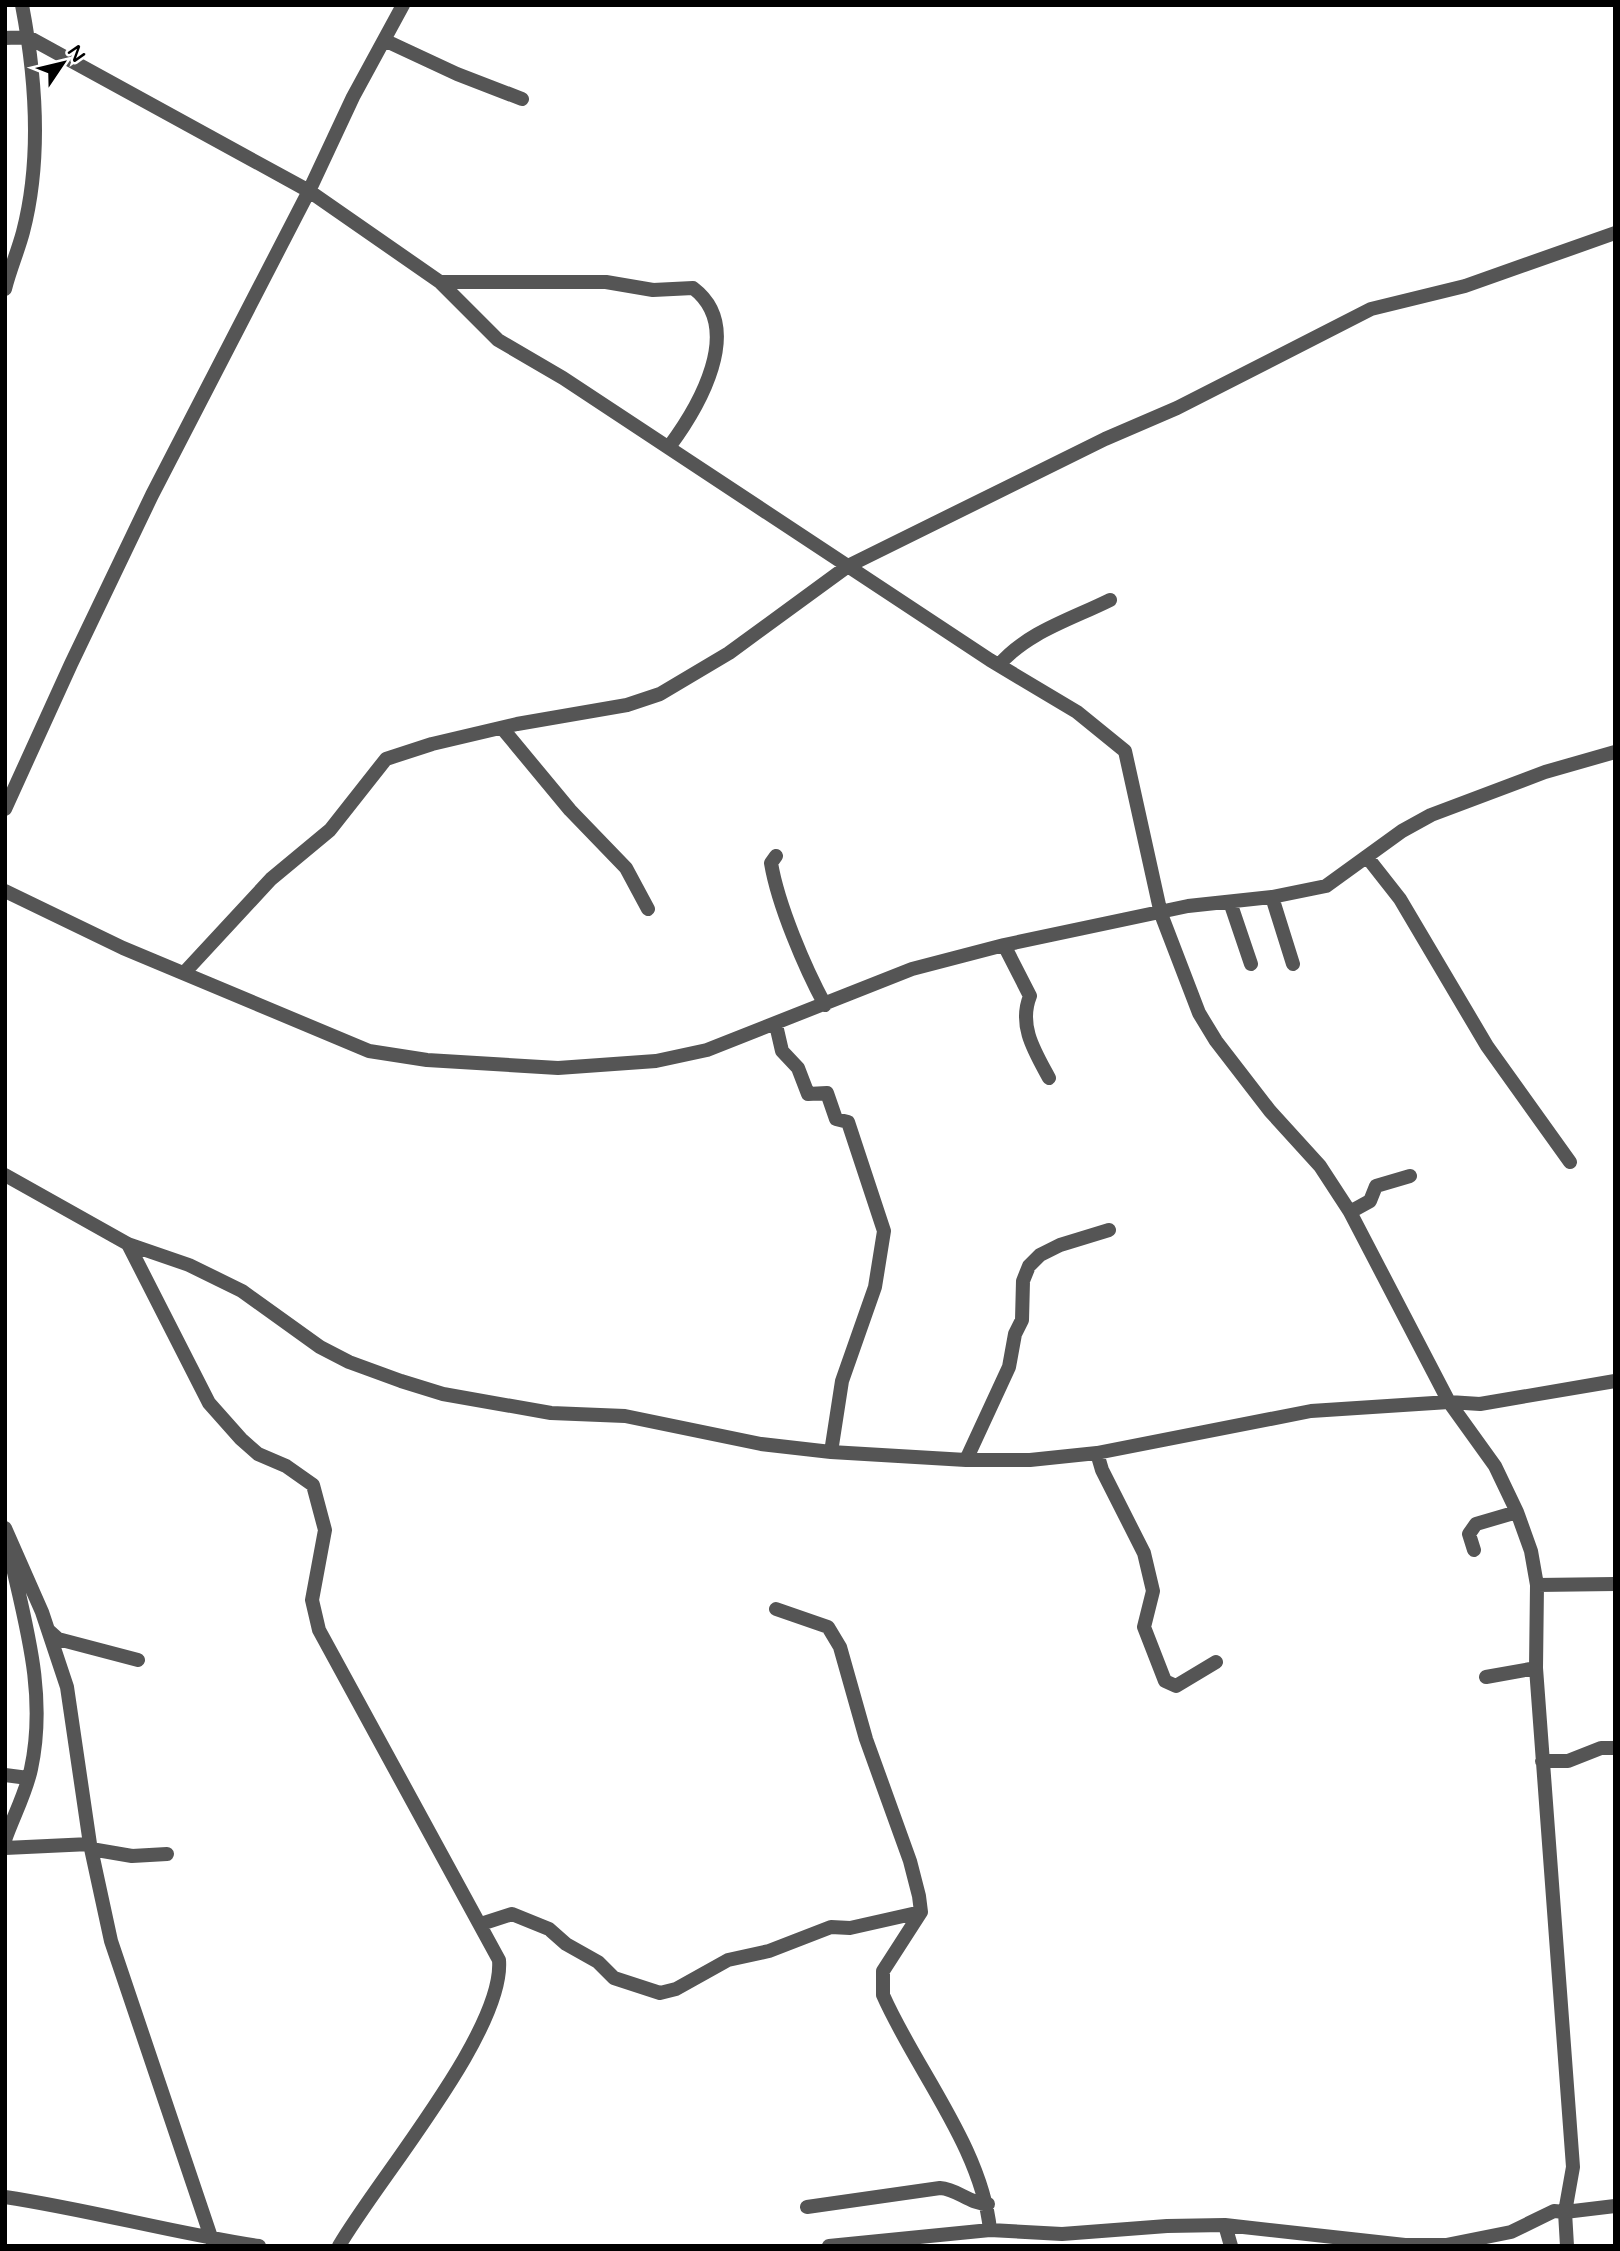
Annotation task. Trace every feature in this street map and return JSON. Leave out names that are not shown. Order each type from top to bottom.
[{"type":"street","points":[[5,289],[24,230],[30,193],[35,110],[22,5]]},
{"type":"street","points":[[5,809],[152,495],[404,5]]},
{"type":"street","points":[[5,38],[28,37],[309,191],[440,282],[498,341],[669,447],[999,665],[1077,712],[1125,751],[1161,914],[1194,1003],[1216,1041],[1270,1111],[1304,1144],[1350,1212],[1449,1402],[1495,1466],[1517,1512],[1531,1550],[1537,1585],[1536,1668],[1573,2167],[1565,2211],[1567,2246]]},
{"type":"street","points":[[384,40],[457,74],[522,99]]},
{"type":"street","points":[[184,973],[271,879],[330,830],[386,759],[432,744],[627,705],[660,694],[729,653],[848,566],[1105,439],[1177,408],[1371,309],[1465,286],[1615,233]]},
{"type":"street","points":[[440,282],[606,282],[653,290],[693,288],[712,308],[717,329],[710,380],[689,419],[669,447]]},
{"type":"street","points":[[999,665],[1014,647],[1028,638],[1110,600]]},
{"type":"street","points":[[502,728],[570,810],[626,868],[648,909]]},
{"type":"street","points":[[5,891],[123,948],[369,1051],[427,1060],[558,1068],[656,1061],[707,1049],[825,1006],[912,969],[1004,945],[1161,914],[1188,906],[1272,897],[1326,887],[1402,831],[1430,815],[1545,772],[1615,752]]},
{"type":"street","points":[[776,856],[771,863],[778,889],[801,955],[825,1006]]},
{"type":"street","points":[[1367,857],[1400,899],[1487,1046],[1570,1162]]},
{"type":"street","points":[[1272,897],[1293,964]]},
{"type":"street","points":[[1230,902],[1251,964]]},
{"type":"street","points":[[1004,945],[1030,996],[1026,1008],[1027,1029],[1049,1078]]},
{"type":"street","points":[[776,1024],[782,1051],[798,1068],[808,1094],[827,1093],[836,1119],[848,1122],[884,1231],[875,1287],[842,1381],[831,1452]]},
{"type":"street","points":[[5,1175],[128,1244],[189,1265],[242,1291],[320,1347],[349,1362],[443,1394],[551,1412],[625,1416],[761,1444],[831,1452],[966,1460],[1030,1460],[1097,1453],[1311,1411],[1449,1402],[1480,1404],[1615,1381]]},
{"type":"street","points":[[1350,1212],[1370,1201],[1376,1186],[1410,1176]]},
{"type":"street","points":[[966,1460],[1009,1367],[1015,1334],[1022,1320],[1023,1281],[1029,1266],[1040,1255],[1059,1245],[1109,1230]]},
{"type":"street","points":[[128,1244],[209,1403],[258,1454],[286,1466],[313,1485],[324,1530],[312,1600],[318,1630],[499,1960],[500,1970],[482,2027],[422,2125],[339,2246]]},
{"type":"street","points":[[1097,1453],[1102,1470],[1143,1553],[1153,1591],[1144,1628],[1165,1681],[1176,1686],[1216,1662]]},
{"type":"street","points":[[1474,1550],[1469,1534],[1476,1524],[1517,1512]]},
{"type":"street","points":[[7,1531],[12,1592],[36,1665],[33,1743],[28,1778],[7,1830]]},
{"type":"street","points":[[7,1531],[48,1630],[67,1687],[90,1846],[110,1941],[212,2242]]},
{"type":"street","points":[[1537,1585],[1615,1584]]},
{"type":"street","points":[[776,1609],[828,1627],[834,1634],[866,1739],[910,1861],[921,1913],[883,1970],[883,1996],[961,2141],[988,2204],[990,2230]]},
{"type":"street","points":[[48,1630],[58,1639],[138,1660]]},
{"type":"street","points":[[1486,1677],[1536,1668]]},
{"type":"street","points":[[1542,1760],[1568,1760],[1601,1748],[1615,1748]]},
{"type":"street","points":[[5,1775],[28,1778]]},
{"type":"street","points":[[5,1848],[90,1846],[132,1856],[167,1854]]},
{"type":"street","points":[[481,1924],[512,1914],[549,1929],[566,1944],[598,1962],[614,1978],[660,1993],[676,1989],[728,1960],[769,1951],[831,1927],[850,1928],[921,1913]]},
{"type":"street","points":[[807,2207],[940,2188],[951,2188],[978,2204],[988,2204]]},
{"type":"street","points":[[5,2197],[75,2207],[212,2242],[259,2246]]},
{"type":"street","points":[[829,2246],[990,2230],[1062,2234],[1225,2225],[1337,2242],[1405,2245],[1478,2241],[1511,2232],[1554,2211],[1615,2206]]},
{"type":"street","points":[[1225,2225],[1231,2246]]}]
